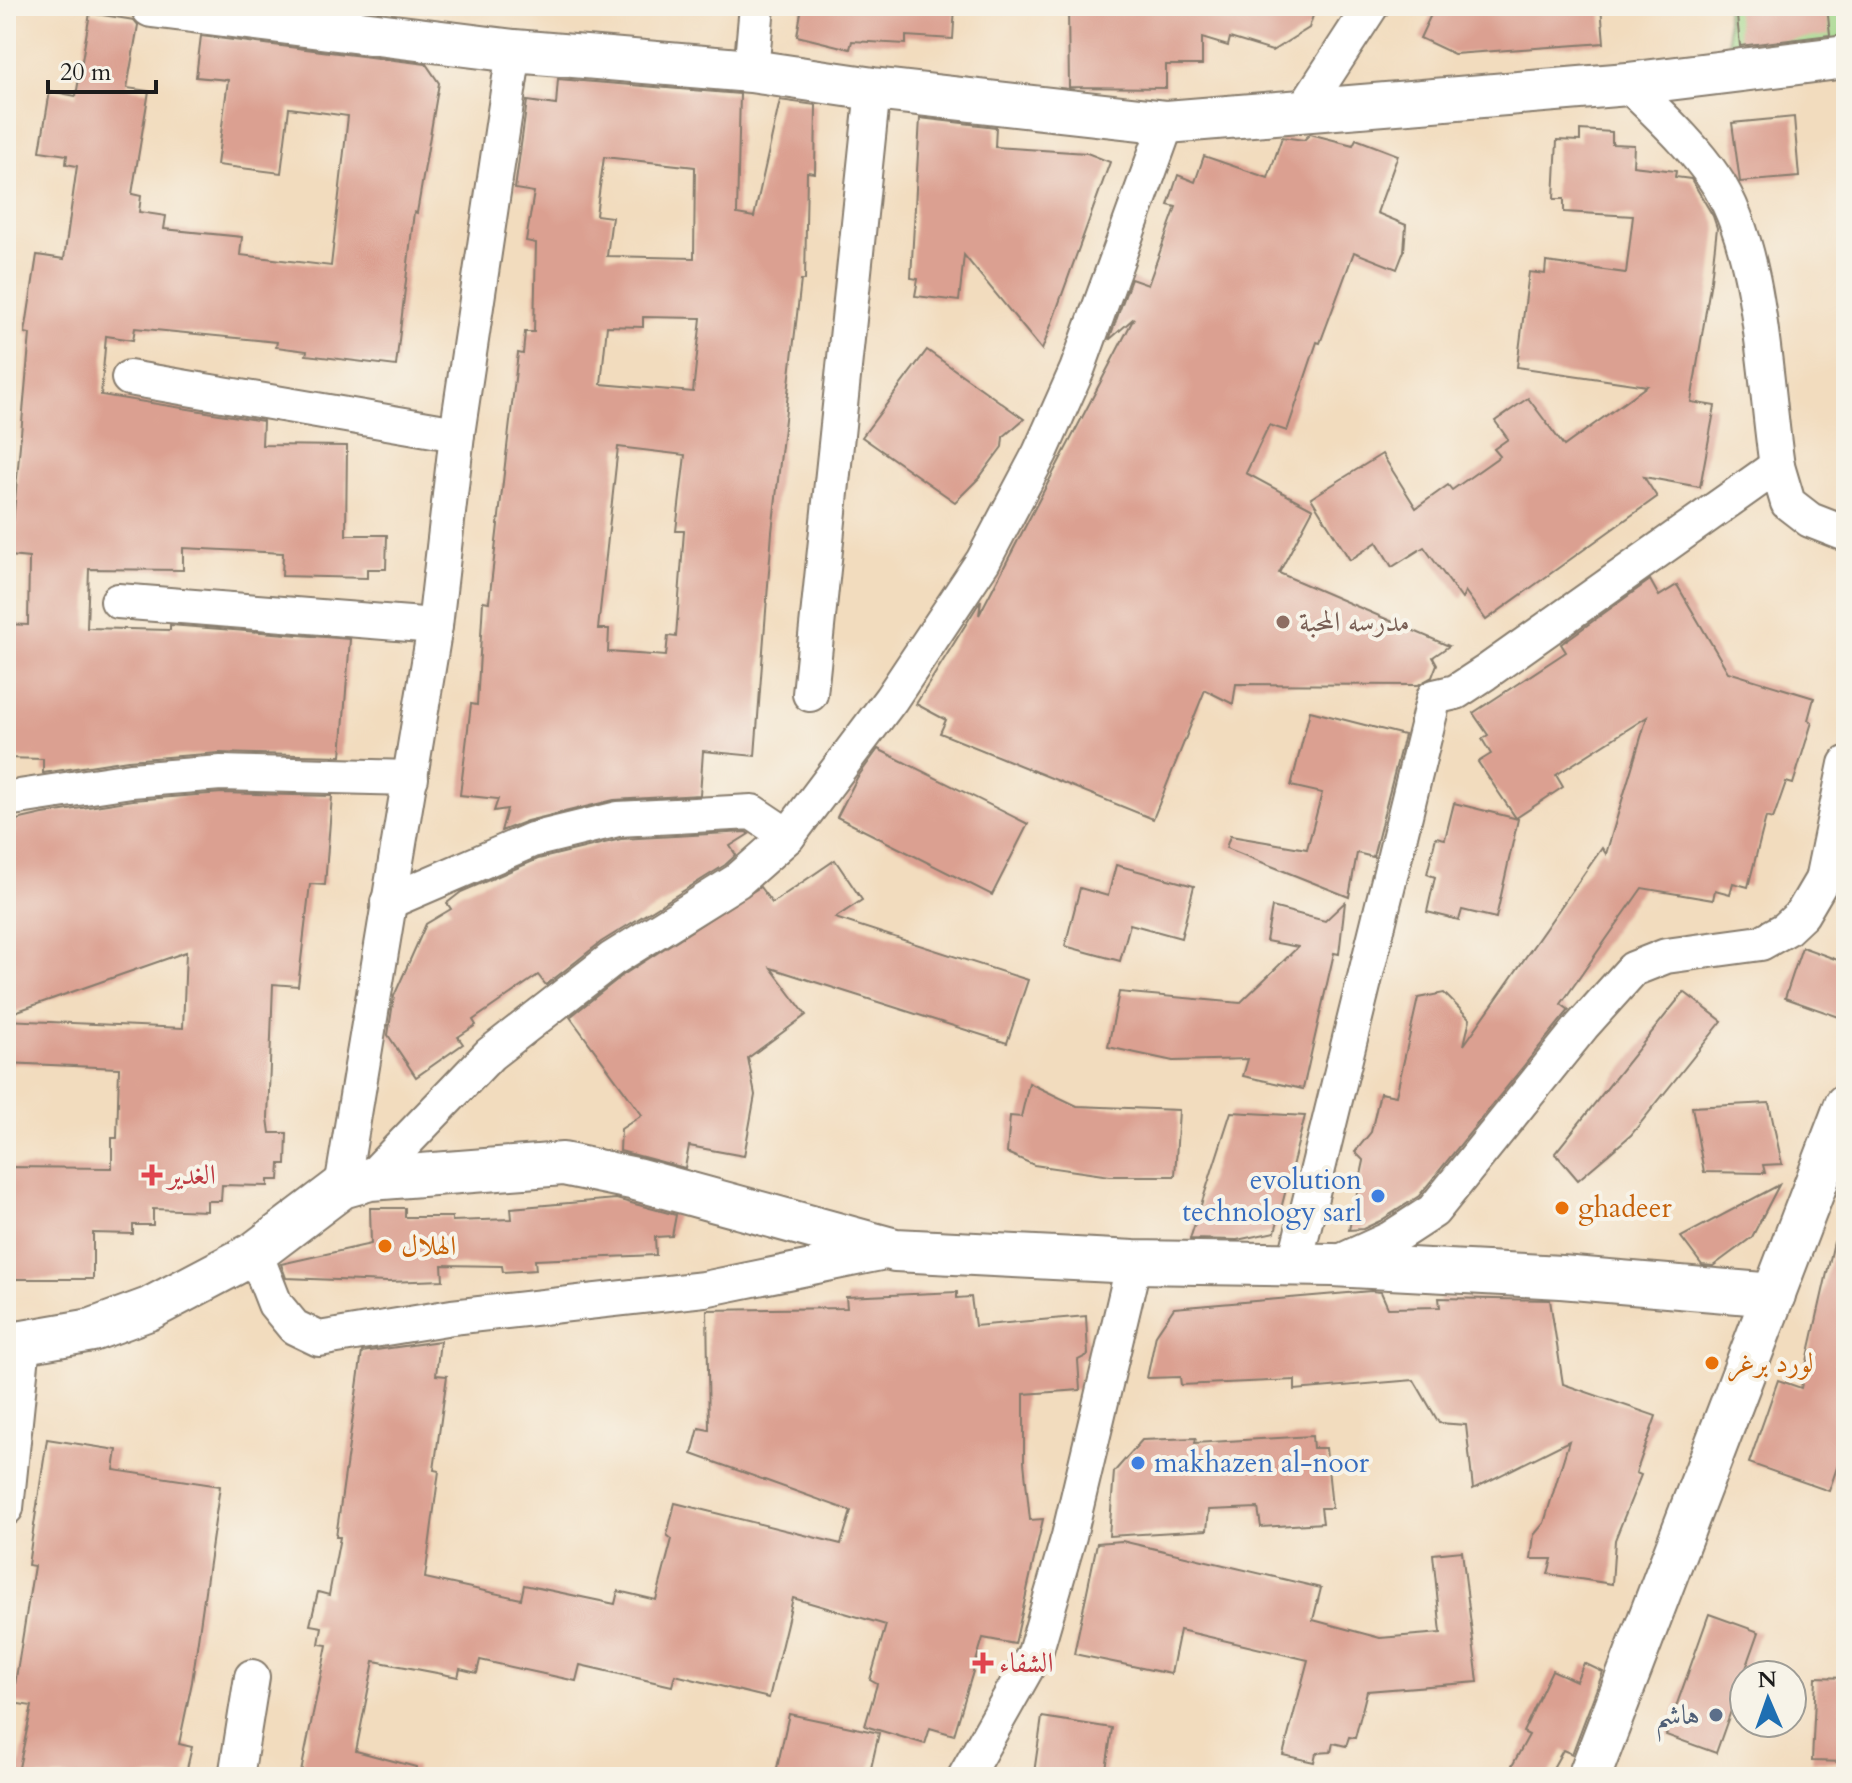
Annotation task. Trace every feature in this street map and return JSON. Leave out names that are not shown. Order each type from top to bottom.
[{"type":"street","points":[[152,6],[514,51],[751,71],[873,89],[1167,122],[1628,84],[1846,57]]},
{"type":"street","points":[[751,71],[757,6]]},
{"type":"street","points":[[1304,109],[1371,6]]},
{"type":"street","points":[[356,1183],[388,902],[435,626],[457,434],[514,51]]},
{"type":"street","points":[[1628,84],[1685,141],[1708,169],[1729,203],[1746,242],[1777,466],[1788,503],[1810,520],[1846,534]]},
{"type":"street","points":[[810,694],[873,89]]},
{"type":"street","points":[[6,1508],[15,1345],[92,1330],[149,1309],[255,1253],[356,1183],[490,1054],[612,959],[737,881],[788,836],[891,699],[975,574],[1040,453],[1077,370],[1167,122]]},
{"type":"street","points":[[129,378],[457,434]]},
{"type":"street","points":[[1314,1265],[1434,697],[1456,692],[1485,673],[1777,466]]},
{"type":"street","points":[[118,601],[435,626]]},
{"type":"street","points":[[1314,1265],[1390,1239],[1433,1211],[1582,1026],[1633,969],[1666,956],[1761,943],[1786,929],[1802,914],[1822,880],[1846,764]]},
{"type":"street","points":[[6,799],[131,780],[221,773],[411,778]]},
{"type":"street","points":[[388,902],[532,840],[618,819],[752,812],[788,836]]},
{"type":"street","points":[[1589,1777],[1846,1105]]},
{"type":"street","points":[[356,1183],[563,1164],[636,1179],[895,1250],[1561,1277],[1774,1295]]},
{"type":"street","points":[[255,1253],[275,1304],[294,1327],[319,1339],[452,1317],[704,1289],[895,1250]]},
{"type":"street","points":[[965,1777],[1035,1653],[1069,1536],[1134,1262]]},
{"type":"street","points":[[236,1777],[252,1677]]},
{"type":"green space","points":[[1726,6],[1846,6],[1846,49],[1730,60]]},
{"type":"building","points":[[802,6],[955,6],[953,39],[906,36],[906,44],[852,41],[850,49],[797,36]]},
{"type":"building","points":[[1316,6],[1309,28],[1272,51],[1230,38],[1228,46],[1202,38],[1202,65],[1166,65],[1166,88],[1069,87],[1068,7]]},
{"type":"building","points":[[1435,6],[1601,6],[1604,43],[1454,54],[1420,38]]},
{"type":"building","points":[[1736,6],[1827,6],[1830,35],[1740,46]]},
{"type":"building","points":[[90,13],[134,20],[138,25],[127,88],[149,91],[132,194],[141,196],[139,212],[166,216],[164,229],[242,237],[240,255],[331,266],[348,116],[289,108],[281,173],[217,165],[228,80],[196,77],[201,36],[426,64],[439,83],[417,213],[414,212],[396,366],[306,355],[307,351],[276,347],[277,342],[135,328],[133,340],[106,336],[101,395],[263,421],[262,445],[347,446],[346,535],[387,535],[386,569],[367,569],[367,578],[282,576],[283,553],[183,548],[183,570],[89,569],[87,628],[170,630],[170,625],[350,639],[341,756],[219,753],[128,760],[43,773],[43,759],[6,758],[6,624],[28,625],[29,558],[10,556],[30,334],[25,333],[37,255],[64,259],[77,166],[66,164],[67,155],[40,151],[50,91],[76,96]]},
{"type":"building","points":[[558,79],[740,94],[737,214],[754,217],[780,100],[816,105],[815,173],[807,172],[805,280],[801,280],[772,532],[755,756],[703,751],[700,795],[614,800],[527,821],[501,831],[507,809],[494,811],[498,799],[460,795],[471,704],[477,705],[483,601],[489,602],[518,353],[523,354],[525,332],[534,332],[536,243],[526,241],[534,192],[515,189],[527,101],[556,105]],"holes":[[[604,157],[695,167],[694,258],[607,256],[612,217],[596,215]],[[643,317],[701,318],[693,392],[601,384],[607,326],[643,327]],[[618,447],[685,455],[676,531],[684,531],[676,637],[668,636],[666,656],[608,652],[609,629],[598,629]]]},
{"type":"building","points":[[1794,117],[1799,177],[1740,182],[1732,123]]},
{"type":"building","points":[[920,118],[996,127],[995,147],[1087,153],[1110,162],[1042,350],[964,255],[959,301],[915,296],[918,279],[911,278]]},
{"type":"building","points":[[1580,130],[1612,132],[1612,144],[1634,145],[1633,166],[1676,171],[1675,177],[1691,179],[1713,216],[1717,228],[1711,280],[1691,402],[1715,406],[1700,487],[1644,477],[1657,497],[1486,620],[1465,591],[1462,599],[1424,547],[1392,567],[1377,542],[1350,560],[1311,498],[1382,454],[1416,508],[1448,485],[1452,490],[1500,456],[1494,449],[1508,439],[1495,421],[1528,398],[1564,446],[1647,386],[1517,367],[1529,272],[1545,274],[1546,262],[1626,273],[1633,216],[1564,212],[1564,199],[1554,199],[1557,140],[1580,141]]},
{"type":"building","points":[[1310,134],[1353,145],[1356,139],[1398,155],[1377,213],[1406,225],[1404,251],[1397,269],[1354,252],[1320,343],[1317,342],[1287,431],[1269,425],[1246,473],[1313,509],[1279,573],[1449,646],[1433,657],[1437,664],[1432,677],[1418,685],[1236,684],[1233,704],[1205,690],[1153,819],[940,733],[946,720],[916,704],[981,600],[979,615],[1134,318],[1109,340],[1131,279],[1148,285],[1176,207],[1168,205],[1178,175],[1195,182],[1204,156],[1268,178],[1282,137],[1304,140]]},
{"type":"building","points":[[927,350],[1024,419],[1003,437],[1002,447],[979,478],[955,502],[862,437]]},
{"type":"building","points":[[1650,580],[1659,596],[1677,585],[1728,672],[1814,698],[1808,720],[1812,722],[1793,784],[1786,782],[1773,819],[1766,817],[1748,887],[1733,883],[1730,894],[1715,890],[1713,900],[1642,888],[1561,1004],[1569,1010],[1419,1196],[1380,1221],[1363,1229],[1349,1230],[1364,1161],[1355,1152],[1371,1132],[1380,1093],[1396,1096],[1418,998],[1444,993],[1470,1019],[1464,1045],[1602,848],[1606,854],[1647,717],[1556,775],[1563,787],[1516,818],[1478,762],[1491,754],[1482,739],[1488,735],[1473,713],[1566,652],[1561,644]]},
{"type":"building","points":[[1310,711],[1404,735],[1373,857],[1357,853],[1349,897],[1226,848],[1230,836],[1307,849],[1322,793],[1291,786]]},
{"type":"building","points":[[878,749],[1028,824],[992,895],[837,817],[857,778]]},
{"type":"building","points":[[222,793],[332,796],[325,885],[310,884],[298,986],[273,984],[268,1118],[270,1133],[287,1133],[286,1164],[280,1164],[279,1180],[268,1180],[268,1186],[222,1185],[221,1201],[207,1201],[207,1211],[153,1209],[153,1225],[133,1225],[133,1234],[93,1233],[93,1279],[6,1279],[6,1167],[112,1168],[112,1138],[117,1138],[119,1068],[6,1063],[6,1020],[183,1028],[186,952],[6,1015],[6,835],[15,833],[12,821],[133,800]]},
{"type":"building","points":[[1454,803],[1518,819],[1496,918],[1462,910],[1459,920],[1427,912],[1435,877],[1427,874],[1436,837],[1445,839]]},
{"type":"building","points":[[749,834],[730,846],[736,855],[725,865],[601,942],[546,985],[538,975],[473,1020],[476,1025],[458,1037],[463,1044],[416,1077],[388,1035],[394,996],[426,924],[451,909],[447,903],[461,892],[538,859],[621,839]]},
{"type":"building","points":[[835,860],[862,900],[835,918],[1028,980],[1007,1043],[771,968],[806,1015],[748,1058],[755,1095],[744,1156],[689,1146],[685,1168],[620,1151],[621,1129],[642,1115],[570,1017],[623,975],[760,887],[772,903]]},
{"type":"building","points":[[1116,865],[1194,886],[1181,938],[1130,924],[1120,961],[1065,946],[1080,888],[1108,896]]},
{"type":"building","points":[[1345,902],[1339,954],[1334,953],[1303,1089],[1243,1076],[1248,1059],[1173,1061],[1108,1047],[1119,992],[1240,1003],[1298,947],[1266,941],[1272,907],[1325,921]]},
{"type":"building","points":[[1802,947],[1846,963],[1846,996],[1839,1017],[1785,998]]},
{"type":"building","points":[[1684,992],[1722,1021],[1631,1135],[1578,1180],[1555,1153]]},
{"type":"building","points":[[1029,1083],[1077,1106],[1179,1110],[1175,1176],[1110,1176],[1034,1165],[1007,1153],[1010,1116],[1021,1117]]},
{"type":"building","points":[[1769,1103],[1782,1164],[1763,1165],[1765,1173],[1704,1172],[1692,1107]]},
{"type":"building","points":[[1231,1112],[1305,1116],[1275,1232],[1237,1240],[1190,1239]]},
{"type":"building","points":[[1779,1185],[1752,1237],[1713,1266],[1702,1265],[1681,1237]]},
{"type":"building","points":[[616,1199],[676,1215],[672,1236],[655,1237],[656,1255],[535,1260],[536,1270],[503,1272],[502,1266],[442,1265],[443,1280],[388,1282],[286,1278],[281,1264],[371,1244],[370,1208],[405,1208],[405,1217],[452,1217],[452,1221],[512,1219],[511,1208]]},
{"type":"building","points":[[1834,1242],[1846,1243],[1846,1441],[1829,1491],[1749,1463],[1778,1380],[1801,1388]]},
{"type":"building","points":[[957,1292],[957,1298],[971,1297],[975,1326],[1086,1316],[1088,1355],[1078,1360],[1080,1390],[1024,1394],[1024,1462],[1030,1520],[1043,1519],[1015,1644],[983,1638],[954,1735],[930,1728],[925,1744],[865,1726],[877,1684],[870,1680],[886,1625],[793,1598],[769,1698],[675,1675],[672,1686],[580,1665],[576,1681],[480,1660],[477,1673],[460,1669],[458,1677],[374,1661],[356,1751],[416,1767],[415,1777],[300,1777],[327,1645],[319,1644],[322,1627],[310,1625],[318,1592],[329,1595],[340,1537],[336,1537],[362,1352],[440,1341],[436,1375],[447,1376],[434,1470],[439,1471],[425,1578],[521,1599],[524,1585],[615,1604],[618,1591],[656,1600],[672,1539],[667,1535],[675,1503],[841,1544],[851,1511],[692,1454],[699,1428],[709,1430],[707,1310],[847,1308],[846,1297]]},
{"type":"building","points":[[1381,1292],[1388,1308],[1440,1307],[1439,1298],[1550,1300],[1563,1384],[1656,1416],[1636,1473],[1641,1475],[1615,1540],[1612,1584],[1548,1574],[1552,1559],[1531,1559],[1534,1535],[1544,1523],[1569,1441],[1473,1489],[1466,1425],[1439,1423],[1414,1380],[1295,1390],[1295,1380],[1181,1385],[1180,1377],[1147,1378],[1156,1335],[1174,1308]]},
{"type":"building","points":[[1312,1436],[1313,1448],[1326,1448],[1332,1508],[1321,1508],[1323,1523],[1261,1527],[1258,1508],[1209,1510],[1207,1530],[1109,1536],[1114,1472],[1142,1440],[1196,1438],[1195,1443]]},
{"type":"building","points":[[47,1439],[117,1450],[114,1470],[220,1486],[192,1682],[179,1744],[192,1747],[185,1777],[17,1777],[32,1706],[12,1703],[34,1566],[28,1565]]},
{"type":"building","points":[[1122,1541],[1321,1588],[1313,1620],[1380,1638],[1441,1633],[1433,1554],[1462,1551],[1478,1682],[1367,1691],[1355,1738],[1349,1737],[1346,1746],[1333,1743],[1331,1752],[1316,1753],[1314,1762],[1283,1755],[1308,1660],[1180,1630],[1171,1674],[1074,1654],[1097,1543]]},
{"type":"building","points":[[1709,1614],[1759,1632],[1749,1659],[1728,1659],[1728,1719],[1716,1753],[1666,1735]]},
{"type":"building","points":[[1584,1663],[1603,1672],[1572,1754],[1563,1750],[1548,1777],[1506,1777],[1529,1735],[1523,1732],[1552,1670],[1576,1681]]},
{"type":"building","points":[[1816,1677],[1846,1678],[1846,1762],[1812,1761]]},
{"type":"building","points":[[789,1714],[879,1733],[869,1777],[775,1777]]},
{"type":"building","points":[[1042,1717],[1112,1728],[1105,1777],[1034,1773]]},
{"type":"place","name":"مدرسه المحبة","points":[[1283,622]]},
{"type":"place","name":"الغدير","points":[[152,1175]]},
{"type":"place","name":"evolution technology sarl","points":[[1378,1196]]},
{"type":"place","name":"ghadeer","points":[[1562,1208]]},
{"type":"place","name":"الهلال","points":[[385,1246]]},
{"type":"place","name":"لورد برغر","points":[[1712,1363]]},
{"type":"place","name":"makhazen al-noor","points":[[1138,1463]]},
{"type":"place","name":"الشفاء","points":[[983,1663]]},
{"type":"place","name":"هاشم","points":[[1716,1715]]}]
